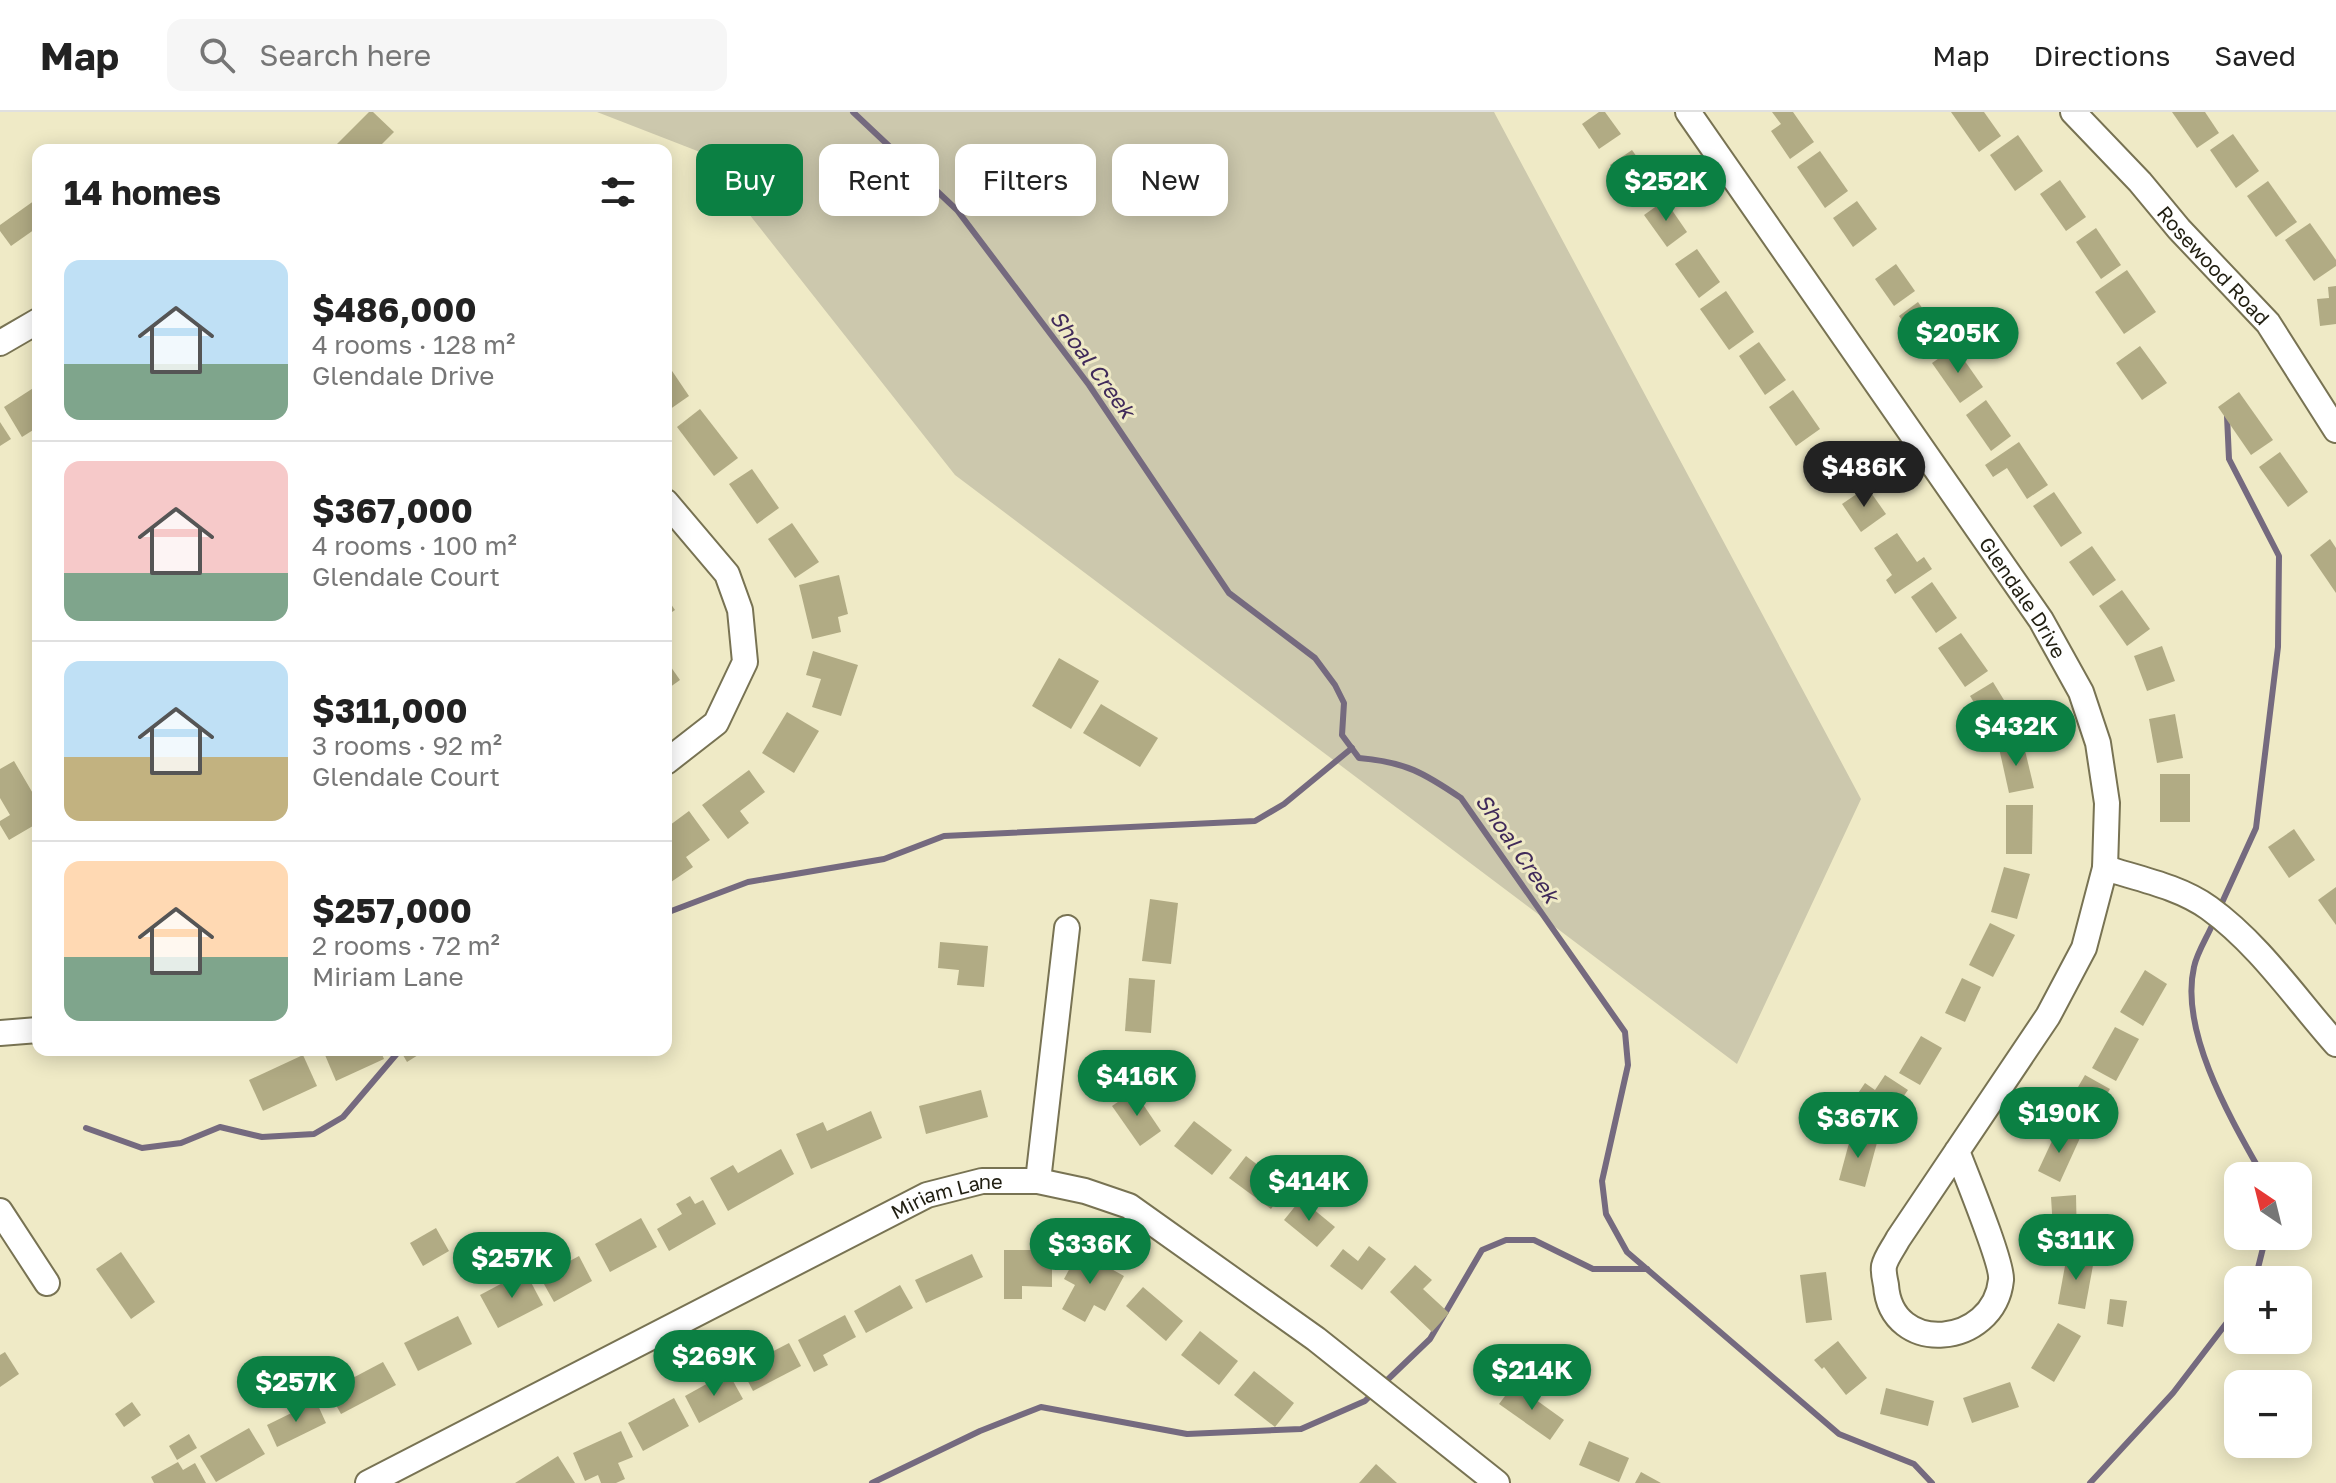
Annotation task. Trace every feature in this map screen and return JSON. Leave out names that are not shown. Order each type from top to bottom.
[{"type":"street","name":"Glendale Drive","points":[[1688,112],[2041,620],[2074,680],[2098,743],[2107,803],[2105,868],[2084,948],[2048,1016],[1957,1151],[1898,1239],[1884,1266],[1887,1298],[1902,1321],[1922,1334],[1943,1337],[1975,1324],[1990,1311],[2002,1278],[1957,1151]]},
{"type":"street","name":"Rosewood Road","points":[[2073,112],[2268,323],[2332,415]]},
{"type":"street","points":[[0,343],[32,324]]},
{"type":"street","points":[[672,509],[727,574],[740,610],[745,662],[716,723],[672,757]]},
{"type":"street","points":[[2105,868],[2173,889],[2208,907],[2248,943],[2336,1044]]},
{"type":"street","points":[[1038,1181],[1067,928]]},
{"type":"street","points":[[0,1033],[32,1030]]},
{"type":"street","name":"Miriam Lane","points":[[368,1483],[927,1195],[982,1181],[1038,1181],[1085,1191],[1129,1206],[1316,1339],[1497,1483]]},
{"type":"street","points":[[0,1211],[47,1283]]},
{"type":"shaded area","points":[[597,112],[1494,112],[1861,799],[1737,1064],[955,475],[751,216],[803,216],[803,144],[696,144],[696,150]]},
{"type":"building","points":[[369,112],[373,112],[394,132],[382,144],[337,144]]},
{"type":"building","points":[[1599,112],[1605,112],[1621,134],[1599,149],[1582,124]]},
{"type":"building","points":[[1772,112],[1793,112],[1814,142],[1790,159],[1771,131],[1781,124]]},
{"type":"building","points":[[1951,112],[1984,112],[2001,136],[1979,152]]},
{"type":"building","points":[[2172,112],[2205,112],[2219,133],[2197,148]]},
{"type":"building","points":[[2233,134],[2259,171],[2236,188],[2210,150]]},
{"type":"building","points":[[2018,135],[2043,171],[2015,191],[1990,155]]},
{"type":"building","points":[[1632,150],[1654,181],[1632,197],[1610,165]]},
{"type":"building","points":[[1820,151],[1848,191],[1825,208],[1797,167]]},
{"type":"building","points":[[2060,180],[2086,217],[2066,231],[2040,194]]},
{"type":"building","points":[[2268,181],[2297,222],[2276,237],[2247,196]]},
{"type":"building","points":[[1665,200],[1687,232],[1667,247],[1644,215]]},
{"type":"building","points":[[1857,201],[1877,229],[1853,247],[1833,218]]},
{"type":"building","points":[[32,202],[32,231],[11,246],[0,231],[0,225]]},
{"type":"building","points":[[2310,223],[2336,260],[2336,266],[2314,281],[2285,240]]},
{"type":"building","points":[[2096,228],[2121,265],[2101,279],[2076,242]]},
{"type":"building","points":[[1697,249],[1720,282],[1699,298],[1675,264]]},
{"type":"building","points":[[1896,264],[1915,291],[1894,306],[1875,279]]},
{"type":"building","points":[[2127,270],[2156,312],[2124,334],[2095,292]]},
{"type":"building","points":[[2336,286],[2336,324],[2320,326],[2317,299],[2329,298],[2328,287]]},
{"type":"building","points":[[1726,291],[1754,332],[1729,350],[1700,309]]},
{"type":"building","points":[[1918,302],[1941,335],[1922,349],[1899,316]]},
{"type":"building","points":[[1759,342],[1786,380],[1765,395],[1739,356]]},
{"type":"building","points":[[2140,346],[2167,383],[2142,400],[2116,363]]},
{"type":"building","points":[[1955,347],[1983,387],[1960,403],[1932,363]]},
{"type":"building","points":[[672,371],[689,396],[672,408]]},
{"type":"building","points":[[32,389],[32,431],[22,437],[4,407]]},
{"type":"building","points":[[1793,390],[1820,429],[1796,446],[1769,407]]},
{"type":"building","points":[[2239,392],[2273,440],[2251,455],[2218,407]]},
{"type":"building","points":[[1986,400],[2011,436],[1991,451],[1966,415]]},
{"type":"building","points":[[700,409],[738,458],[714,476],[677,427]]},
{"type":"building","points":[[0,422],[11,439],[0,446]]},
{"type":"building","points":[[2019,442],[2048,485],[2027,499],[2007,468],[1993,477],[1985,465]]},
{"type":"building","points":[[1831,443],[1855,477],[1832,493],[1809,459]]},
{"type":"building","points":[[2280,452],[2308,492],[2288,507],[2259,467]]},
{"type":"building","points":[[752,469],[779,508],[757,524],[729,484]]},
{"type":"building","points":[[1867,487],[1886,514],[1861,532],[1842,504]]},
{"type":"building","points":[[2054,492],[2082,533],[2061,547],[2033,506]]},
{"type":"building","points":[[792,523],[819,562],[795,578],[768,539]]},
{"type":"building","points":[[1897,533],[1917,562],[1924,557],[1932,569],[1895,594],[1886,580],[1892,575],[1874,548]]},
{"type":"building","points":[[2330,539],[2336,548],[2336,593],[2310,555]]},
{"type":"building","points":[[2092,546],[2116,580],[2093,596],[2069,562]]},
{"type":"building","points":[[839,575],[848,614],[838,617],[841,632],[812,639],[799,585]]},
{"type":"building","points":[[1932,582],[1957,618],[1936,633],[1911,597]]},
{"type":"building","points":[[2122,590],[2150,629],[2127,646],[2099,606]]},
{"type":"building","points":[[1961,633],[1988,671],[1965,687],[1938,648]]},
{"type":"building","points":[[2162,646],[2175,681],[2147,691],[2134,656]]},
{"type":"building","points":[[813,651],[858,665],[841,716],[812,707],[821,679],[806,675]]},
{"type":"building","points":[[1059,658],[1099,681],[1071,729],[1032,706]]},
{"type":"building","points":[[672,669],[680,680],[672,686]]},
{"type":"building","points":[[1993,682],[2018,723],[1995,737],[1970,696]]},
{"type":"building","points":[[1101,704],[1158,738],[1140,767],[1083,733]]},
{"type":"building","points":[[787,712],[819,731],[794,773],[762,753]]},
{"type":"building","points":[[2175,714],[2183,758],[2157,763],[2149,719]]},
{"type":"building","points":[[2023,742],[2034,788],[2009,793],[1999,748]]},
{"type":"building","points":[[14,761],[32,792],[32,827],[9,840],[0,825],[0,821],[10,815],[0,798],[0,769]]},
{"type":"building","points":[[749,770],[765,792],[740,811],[749,823],[728,839],[702,805]]},
{"type":"building","points":[[2160,774],[2190,774],[2190,822],[2160,822]]},
{"type":"building","points":[[2006,805],[2033,805],[2032,854],[2006,854]]},
{"type":"building","points":[[689,811],[710,840],[686,857],[693,867],[672,881],[672,824]]},
{"type":"building","points":[[2294,829],[2315,860],[2289,878],[2268,847]]},
{"type":"building","points":[[2004,867],[2030,874],[2017,919],[1991,912]]},
{"type":"building","points":[[2336,887],[2336,925],[2318,900]]},
{"type":"building","points":[[1150,899],[1178,903],[1171,964],[1142,961]]},
{"type":"building","points":[[1990,923],[2015,935],[1993,977],[1969,965]]},
{"type":"building","points":[[940,942],[988,946],[984,987],[957,985],[959,970],[938,968]]},
{"type":"building","points":[[2145,970],[2167,984],[2143,1026],[2120,1012]]},
{"type":"building","points":[[1129,978],[1155,980],[1151,1033],[1125,1031]]},
{"type":"building","points":[[1962,978],[1981,987],[1965,1022],[1945,1013]]},
{"type":"building","points":[[2115,1027],[2139,1039],[2116,1081],[2092,1068]]},
{"type":"building","points":[[1921,1036],[1942,1048],[1920,1085],[1899,1073]]},
{"type":"building","points":[[303,1056],[317,1086],[263,1111],[249,1080]]},
{"type":"building","points":[[325,1056],[383,1056],[384,1059],[336,1081]]},
{"type":"building","points":[[1885,1075],[1908,1090],[1898,1104],[1907,1110],[1889,1136],[1848,1108],[1865,1083],[1875,1090]]},
{"type":"building","points":[[2085,1075],[2110,1089],[2085,1132],[2060,1118]]},
{"type":"building","points":[[981,1090],[988,1117],[926,1134],[919,1106]]},
{"type":"building","points":[[1134,1091],[1161,1131],[1140,1146],[1112,1106]]},
{"type":"building","points":[[871,1111],[882,1138],[811,1169],[796,1134],[823,1122],[827,1131]]},
{"type":"building","points":[[1194,1121],[1232,1150],[1212,1175],[1174,1146]]},
{"type":"building","points":[[2058,1128],[2080,1138],[2060,1182],[2038,1171]]},
{"type":"building","points":[[1852,1132],[1878,1139],[1865,1187],[1839,1180]]},
{"type":"building","points":[[781,1149],[794,1174],[728,1211],[710,1178],[733,1165],[738,1173]]},
{"type":"building","points":[[1246,1156],[1287,1187],[1271,1209],[1229,1178]]},
{"type":"building","points":[[2076,1195],[2077,1244],[2054,1246],[2051,1197]]},
{"type":"building","points":[[690,1196],[695,1204],[703,1200],[716,1224],[669,1251],[657,1229],[682,1214],[676,1204]]},
{"type":"building","points":[[1301,1199],[1335,1227],[1317,1247],[1284,1220]]},
{"type":"building","points":[[641,1218],[657,1247],[610,1272],[595,1244]]},
{"type":"building","points":[[436,1228],[449,1251],[423,1266],[410,1243]]},
{"type":"building","points":[[1369,1246],[1386,1259],[1362,1290],[1330,1266],[1343,1249],[1358,1261]]},
{"type":"building","points":[[1004,1250],[1052,1250],[1052,1287],[1022,1286],[1022,1299],[1004,1299]]},
{"type":"building","points":[[1079,1251],[1124,1276],[1105,1311],[1094,1305],[1085,1322],[1062,1309],[1075,1285],[1064,1279]]},
{"type":"building","points":[[121,1252],[155,1302],[131,1319],[96,1269]]},
{"type":"building","points":[[972,1254],[983,1277],[926,1303],[915,1280]]},
{"type":"building","points":[[2067,1255],[2094,1260],[2085,1309],[2058,1304]]},
{"type":"building","points":[[579,1256],[592,1281],[554,1302],[540,1277]]},
{"type":"building","points":[[1415,1265],[1432,1280],[1423,1289],[1449,1313],[1432,1332],[1390,1292]]},
{"type":"building","points":[[525,1271],[543,1305],[498,1328],[480,1295]]},
{"type":"building","points":[[1826,1272],[1832,1320],[1806,1323],[1800,1275]]},
{"type":"building","points":[[900,1285],[913,1308],[866,1333],[854,1311]]},
{"type":"building","points":[[1143,1287],[1183,1321],[1166,1341],[1126,1306]]},
{"type":"building","points":[[2110,1299],[2127,1301],[2123,1327],[2107,1324]]},
{"type":"building","points":[[845,1315],[856,1337],[823,1355],[828,1365],[814,1372],[798,1340]]},
{"type":"building","points":[[458,1316],[472,1344],[418,1371],[404,1343]]},
{"type":"building","points":[[2058,1323],[2081,1336],[2054,1382],[2031,1368]]},
{"type":"building","points":[[1200,1331],[1238,1361],[1219,1385],[1181,1355]]},
{"type":"building","points":[[1838,1341],[1867,1378],[1846,1395],[1824,1367],[1822,1369],[1814,1360]]},
{"type":"building","points":[[789,1343],[801,1366],[753,1391],[741,1368]]},
{"type":"building","points":[[5,1352],[19,1374],[0,1387],[0,1355]]},
{"type":"building","points":[[383,1362],[396,1385],[341,1414],[328,1391]]},
{"type":"building","points":[[1254,1371],[1294,1403],[1275,1427],[1234,1395]]},
{"type":"building","points":[[728,1372],[743,1399],[699,1423],[685,1396]]},
{"type":"building","points":[[2010,1382],[2019,1407],[1972,1423],[1963,1398]]},
{"type":"building","points":[[1514,1384],[1564,1420],[1550,1440],[1499,1404]]},
{"type":"building","points":[[1886,1388],[1934,1401],[1928,1426],[1880,1414]]},
{"type":"building","points":[[674,1398],[689,1426],[643,1451],[628,1423]]},
{"type":"building","points":[[316,1401],[326,1423],[277,1447],[267,1425]]},
{"type":"building","points":[[132,1402],[141,1415],[124,1427],[115,1414]]},
{"type":"building","points":[[249,1428],[265,1454],[216,1482],[200,1456]]},
{"type":"building","points":[[621,1431],[633,1457],[618,1463],[625,1479],[616,1483],[601,1483],[598,1475],[585,1481],[573,1453]]},
{"type":"building","points":[[189,1434],[197,1448],[177,1460],[169,1446]]},
{"type":"building","points":[[1589,1441],[1629,1458],[1619,1482],[1579,1465]]},
{"type":"building","points":[[558,1456],[575,1483],[515,1483]]},
{"type":"building","points":[[178,1462],[183,1470],[195,1463],[206,1483],[154,1483],[151,1477]]},
{"type":"building","points":[[1376,1464],[1397,1483],[1359,1483]]},
{"type":"building","points":[[1641,1472],[1661,1483],[1635,1483]]},
{"type":"waterway","name":"Shoal Creek","points":[[853,112],[957,210],[1089,385],[1229,593],[1315,658],[1344,703],[1342,735],[1359,758],[1390,762],[1414,770],[1461,798],[1625,1032],[1628,1065],[1602,1181],[1606,1214],[1627,1252],[1839,1434],[1914,1464],[1932,1483]]},
{"type":"waterway","points":[[2220,907],[2256,828],[2278,647],[2279,556],[2229,459],[2227,416]]},
{"type":"waterway","points":[[672,911],[748,882],[884,859],[944,836],[1255,821],[1284,804],[1352,748]]},
{"type":"waterway","points":[[2214,921],[2194,967],[2191,992],[2194,1019],[2211,1075],[2255,1162]]},
{"type":"waterway","points":[[86,1128],[142,1148],[181,1143],[220,1127],[262,1137],[314,1134],[343,1117],[395,1056]]},
{"type":"waterway","points":[[1381,1386],[1430,1339],[1482,1250],[1506,1240],[1534,1240],[1593,1269],[1647,1269]]},
{"type":"waterway","points":[[2258,1266],[2262,1250]]},
{"type":"waterway","points":[[2090,1483],[2173,1393],[2224,1326]]},
{"type":"waterway","points":[[872,1483],[980,1431],[1041,1407],[1187,1434],[1301,1429],[1365,1401],[1373,1393]]}]
